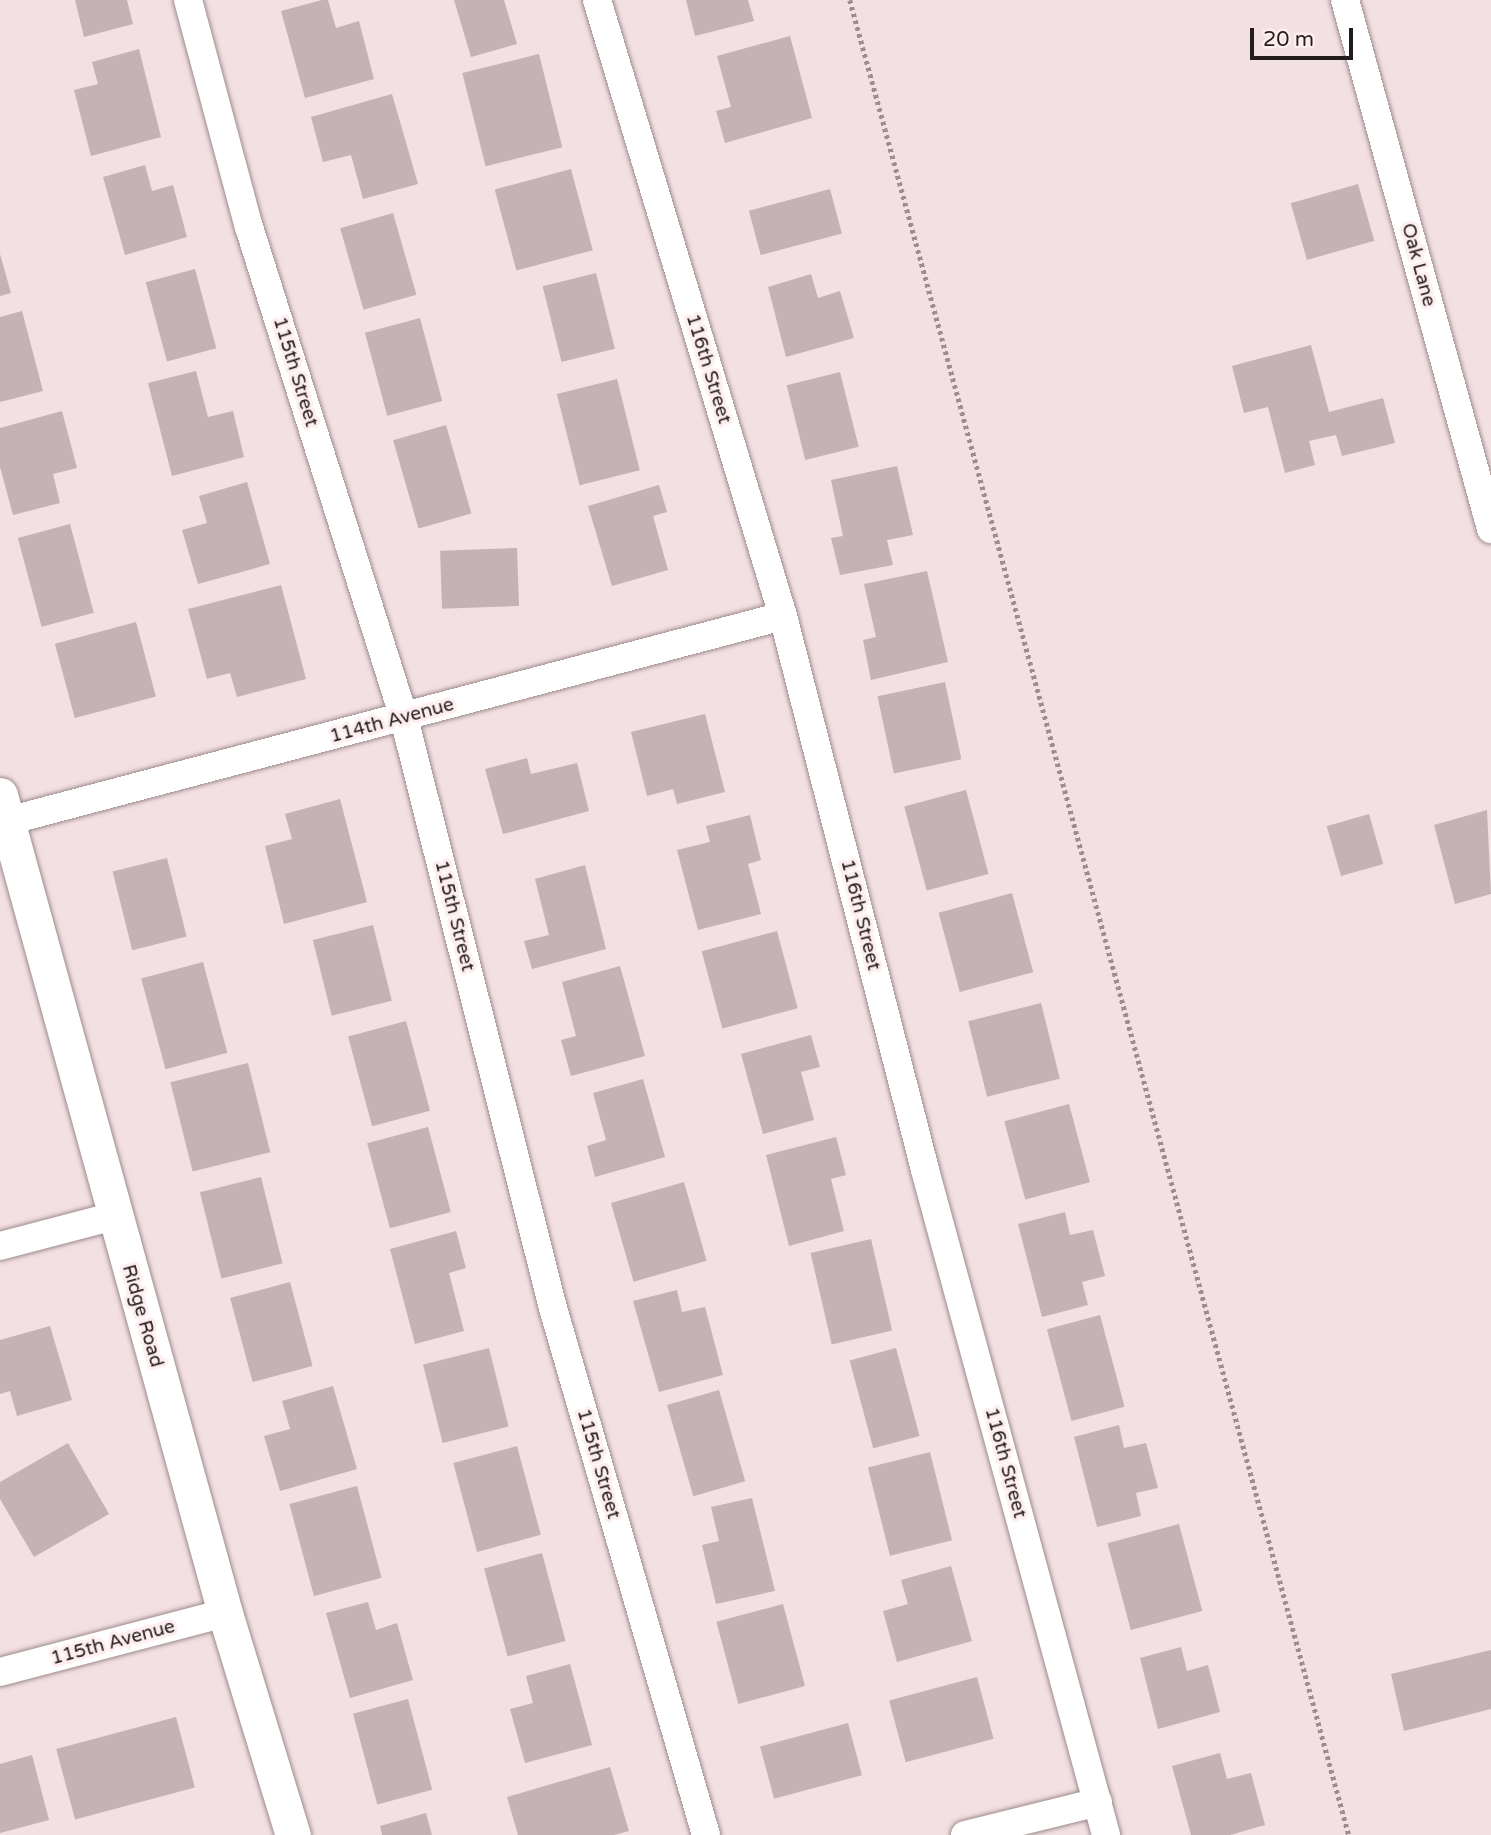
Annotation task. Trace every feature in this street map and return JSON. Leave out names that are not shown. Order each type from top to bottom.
[{"type":"street","name":"115th Street","points":[[188,0],[249,227],[404,718],[553,1308],[706,1835]]},
{"type":"street","name":"116th Street","points":[[597,0],[783,616],[925,1170],[1107,1835]]},
{"type":"street","name":"Oak Lane","points":[[1345,0],[1491,529]]},
{"type":"street","name":"114th Avenue","points":[[3,813],[404,718],[783,616]]},
{"type":"street","name":"Ridge Road","points":[[3,813],[225,1613],[293,1835]]},
{"type":"street","points":[[0,1246],[114,1216]]},
{"type":"street","name":"115th Avenue","points":[[0,1672],[225,1613]]},
{"type":"street","points":[[965,1835],[1098,1802]]},
{"type":"path","points":[[850,0],[1349,1835]]},
{"type":"building","points":[[75,0],[127,0],[133,24],[84,37]]},
{"type":"building","points":[[328,0],[336,28],[359,21],[374,79],[305,98],[281,11]]},
{"type":"building","points":[[454,0],[504,0],[517,44],[471,57]]},
{"type":"building","points":[[686,0],[748,0],[754,21],[695,36]]},
{"type":"building","points":[[790,36],[812,118],[725,143],[716,111],[731,107],[717,56]]},
{"type":"building","points":[[139,49],[161,137],[91,156],[74,90],[98,84],[92,62]]},
{"type":"building","points":[[539,54],[562,147],[486,166],[462,73]]},
{"type":"building","points":[[392,94],[418,184],[363,199],[351,155],[323,162],[311,117]]},
{"type":"building","points":[[145,165],[152,191],[173,185],[187,237],[125,255],[103,177]]},
{"type":"building","points":[[571,169],[593,250],[516,271],[495,189]]},
{"type":"building","points":[[1358,184],[1374,241],[1307,260],[1291,203]]},
{"type":"building","points":[[830,189],[842,233],[761,255],[749,211]]},
{"type":"building","points":[[393,213],[416,295],[364,310],[340,228]]},
{"type":"building","points":[[0,254],[11,293],[0,296]]},
{"type":"building","points":[[195,269],[216,348],[167,361],[146,282]]},
{"type":"building","points":[[596,273],[615,349],[562,362],[543,286]]},
{"type":"building","points":[[811,274],[818,298],[840,291],[854,338],[786,357],[768,287]]},
{"type":"building","points":[[22,311],[43,391],[0,402],[0,317]]},
{"type":"building","points":[[420,318],[442,401],[387,416],[365,333]]},
{"type":"building","points":[[1311,345],[1329,412],[1383,398],[1395,443],[1342,456],[1336,435],[1309,441],[1315,465],[1285,473],[1268,407],[1244,413],[1232,366]]},
{"type":"building","points":[[196,371],[208,417],[233,411],[244,457],[172,476],[148,383]]},
{"type":"building","points":[[840,372],[859,447],[805,460],[787,385]]},
{"type":"building","points":[[617,379],[640,470],[580,485],[557,394]]},
{"type":"building","points":[[62,411],[77,468],[53,474],[60,503],[13,515],[0,467],[0,428]]},
{"type":"building","points":[[446,425],[471,513],[418,529],[393,440]]},
{"type":"building","points":[[897,466],[913,535],[887,540],[893,565],[840,575],[831,538],[843,536],[831,480]]},
{"type":"building","points":[[247,482],[270,564],[198,584],[182,530],[207,523],[199,496]]},
{"type":"building","points":[[659,485],[667,512],[653,516],[668,570],[612,586],[588,506]]},
{"type":"building","points":[[70,524],[94,613],[42,627],[18,538]]},
{"type":"building","points":[[517,548],[519,606],[442,609],[440,551]]},
{"type":"building","points":[[927,571],[948,662],[871,680],[863,640],[876,637],[864,584]]},
{"type":"building","points":[[281,585],[306,679],[237,697],[230,673],[207,679],[188,609]]},
{"type":"building","points":[[136,622],[156,696],[75,718],[55,644]]},
{"type":"building","points":[[945,682],[961,759],[894,774],[878,696]]},
{"type":"building","points":[[705,714],[725,792],[677,804],[673,789],[647,796],[631,732]]},
{"type":"building","points":[[527,758],[531,774],[577,763],[589,811],[503,834],[485,769]]},
{"type":"building","points":[[966,790],[989,874],[927,891],[904,807]]},
{"type":"building","points":[[340,799],[367,902],[284,924],[265,846],[292,839],[285,814]]},
{"type":"building","points":[[1487,810],[1491,894],[1455,904],[1434,825]]},
{"type":"building","points":[[1369,814],[1383,864],[1341,876],[1327,826]]},
{"type":"building","points":[[750,815],[761,860],[748,864],[761,914],[698,930],[677,850],[710,842],[706,826]]},
{"type":"building","points":[[167,858],[187,937],[132,950],[113,872]]},
{"type":"building","points":[[585,865],[606,949],[532,969],[524,941],[549,935],[535,879]]},
{"type":"building","points":[[1012,893],[1033,972],[960,992],[939,913]]},
{"type":"building","points":[[373,925],[392,1001],[332,1016],[313,940]]},
{"type":"building","points":[[777,931],[798,1008],[722,1028],[702,951]]},
{"type":"building","points":[[203,962],[227,1053],[166,1069],[141,979]]},
{"type":"building","points":[[620,966],[645,1056],[571,1076],[561,1040],[576,1036],[562,982]]},
{"type":"building","points":[[1041,1003],[1060,1079],[987,1097],[968,1021]]},
{"type":"building","points":[[406,1021],[430,1111],[372,1126],[348,1037]]},
{"type":"building","points":[[811,1035],[820,1067],[801,1072],[814,1120],[763,1134],[741,1054]]},
{"type":"building","points":[[248,1063],[270,1152],[193,1172],[170,1082]]},
{"type":"building","points":[[643,1079],[665,1157],[595,1177],[587,1146],[606,1140],[593,1093]]},
{"type":"building","points":[[1069,1104],[1090,1182],[1025,1200],[1004,1121]]},
{"type":"building","points":[[428,1127],[451,1212],[390,1228],[367,1143]]},
{"type":"building","points":[[836,1137],[846,1175],[831,1179],[844,1231],[789,1246],[766,1155]]},
{"type":"building","points":[[261,1177],[283,1263],[221,1279],[200,1192]]},
{"type":"building","points":[[684,1182],[707,1261],[634,1282],[611,1203]]},
{"type":"building","points":[[1065,1212],[1070,1235],[1093,1230],[1105,1276],[1082,1282],[1088,1305],[1042,1317],[1018,1224]]},
{"type":"building","points":[[456,1231],[466,1268],[449,1273],[464,1331],[415,1344],[390,1249]]},
{"type":"building","points":[[871,1239],[892,1331],[832,1345],[811,1253]]},
{"type":"building","points":[[290,1282],[313,1366],[253,1382],[230,1298]]},
{"type":"building","points":[[677,1290],[682,1312],[705,1307],[723,1375],[659,1392],[633,1301]]},
{"type":"building","points":[[1100,1315],[1125,1407],[1071,1421],[1047,1329]]},
{"type":"building","points":[[50,1326],[72,1400],[17,1416],[10,1391],[0,1394],[0,1340]]},
{"type":"building","points":[[489,1348],[509,1427],[443,1443],[423,1364]]},
{"type":"building","points":[[896,1348],[920,1436],[873,1448],[850,1360]]},
{"type":"building","points":[[333,1386],[357,1469],[280,1491],[264,1436],[290,1429],[282,1401]]},
{"type":"building","points":[[719,1390],[745,1481],[693,1496],[667,1405]]},
{"type":"building","points":[[1119,1425],[1124,1448],[1146,1443],[1158,1488],[1136,1493],[1141,1516],[1097,1527],[1074,1437]]},
{"type":"building","points":[[68,1443],[109,1514],[34,1557],[0,1499],[0,1482]]},
{"type":"building","points":[[517,1446],[541,1535],[477,1552],[453,1463]]},
{"type":"building","points":[[930,1452],[952,1540],[890,1556],[868,1467]]},
{"type":"building","points":[[357,1486],[382,1578],[314,1596],[289,1504]]},
{"type":"building","points":[[752,1498],[775,1591],[716,1604],[702,1545],[719,1541],[711,1507]]},
{"type":"building","points":[[1179,1524],[1202,1611],[1131,1630],[1108,1543]]},
{"type":"building","points":[[542,1553],[566,1641],[508,1656],[484,1569]]},
{"type":"building","points":[[951,1566],[972,1641],[897,1662],[883,1611],[908,1604],[901,1580]]},
{"type":"building","points":[[368,1602],[376,1630],[397,1623],[413,1680],[350,1698],[326,1613]]},
{"type":"building","points":[[783,1604],[805,1686],[738,1704],[716,1622]]},
{"type":"building","points":[[1181,1647],[1187,1671],[1208,1665],[1220,1712],[1158,1729],[1140,1658]]},
{"type":"building","points":[[1491,1650],[1491,1709],[1404,1731],[1391,1674]]},
{"type":"building","points":[[570,1664],[592,1745],[525,1763],[510,1709],[533,1703],[526,1676]]},
{"type":"building","points":[[977,1677],[994,1739],[906,1762],[889,1701]]},
{"type":"building","points":[[408,1699],[432,1790],[377,1805],[353,1714]]},
{"type":"building","points":[[176,1717],[195,1788],[75,1820],[56,1749]]},
{"type":"building","points":[[848,1723],[862,1775],[774,1799],[760,1747]]},
{"type":"building","points":[[1220,1753],[1227,1779],[1251,1773],[1265,1825],[1230,1835],[1191,1835],[1172,1766]]},
{"type":"building","points":[[32,1755],[49,1820],[0,1833],[0,1764]]},
{"type":"building","points":[[610,1767],[629,1831],[614,1835],[518,1835],[507,1797]]},
{"type":"building","points":[[426,1813],[432,1835],[382,1835],[380,1826]]}]
